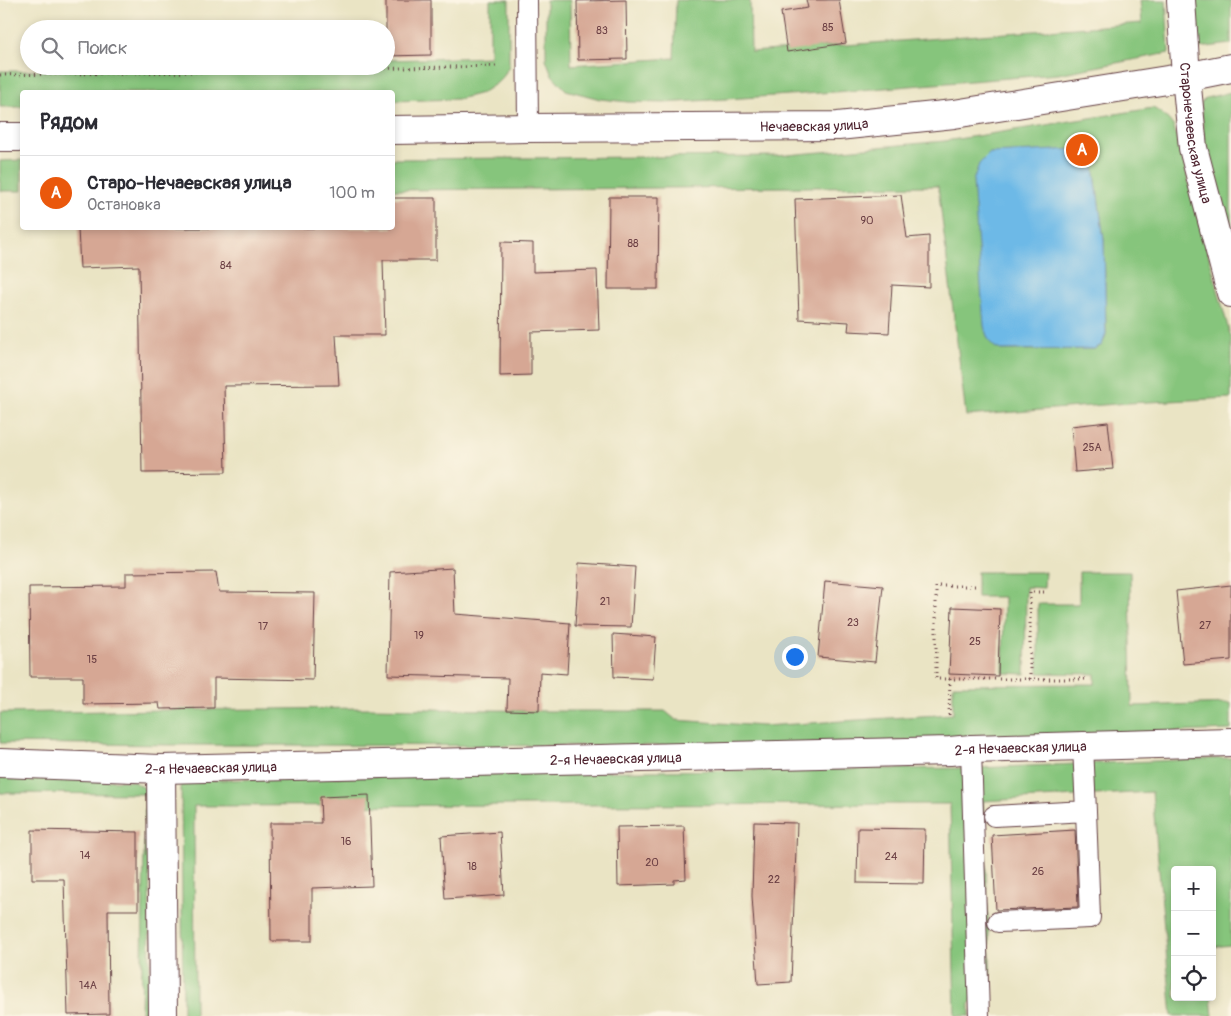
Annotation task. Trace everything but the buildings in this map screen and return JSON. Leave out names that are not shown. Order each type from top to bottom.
[{"type":"street","name":"Старонечаевская улица","points":[[1181,0],[1192,148],[1231,293]]},
{"type":"street","name":"Нечаевская улица","points":[[395,130],[838,126],[954,114],[1186,77],[1231,68]]},
{"type":"street","points":[[0,137],[20,137]]},
{"type":"street","name":"2-я Нечаевская улица","points":[[0,763],[161,769],[950,751],[1231,742]]},
{"type":"street","points":[[161,769],[163,1016]]},
{"type":"lane","points":[[527,0],[528,128]]},
{"type":"lane","points":[[998,922],[1090,918],[1083,746]]},
{"type":"lane","points":[[971,749],[979,1016]]},
{"type":"lane","points":[[994,816],[1086,812]]},
{"type":"path","points":[[395,68],[527,65]]},
{"type":"path","points":[[0,75],[20,75]]},
{"type":"path","points":[[974,586],[936,586],[936,678],[1089,679]]},
{"type":"path","points":[[1030,679],[1030,592],[1047,592]]},
{"type":"green space","points":[[490,0],[509,0],[509,66],[497,83],[482,93],[459,99],[395,101],[395,90],[20,90],[20,107],[0,107],[0,71],[20,71],[20,75],[395,75],[395,60],[490,57]]},
{"type":"green space","points":[[546,0],[570,0],[571,65],[674,58],[676,0],[750,0],[751,52],[1142,23],[1140,0],[1166,0],[1169,53],[1058,74],[835,92],[664,103],[628,102],[600,99],[566,90],[552,75],[546,59]]},
{"type":"green space","points":[[1196,0],[1231,0],[1231,44],[1199,48]]},
{"type":"green space","points":[[1231,92],[1231,229],[1204,140],[1201,103],[1206,98]]},
{"type":"green space","points":[[1153,108],[1165,116],[1174,127],[1231,337],[1231,398],[1128,403],[966,416],[938,186],[395,190],[395,159],[776,156],[945,141]],"holes":[[[1088,155],[1094,167],[1104,240],[1106,334],[1102,345],[1094,349],[1001,350]]]},
{"type":"green space","points":[[20,160],[20,191],[0,191],[0,161]]},
{"type":"green space","points":[[977,572],[1045,572],[1044,588],[1026,587],[1025,674],[1003,673],[1004,597],[977,597]]},
{"type":"green space","points":[[1079,572],[1130,572],[1132,706],[1231,703],[1231,730],[747,746],[0,743],[0,713],[370,708],[665,711],[676,720],[763,726],[953,714],[953,685],[1095,684],[1095,674],[1038,673],[1038,604],[1079,604]]},
{"type":"green space","points":[[1231,758],[1231,945],[1216,947],[1216,866],[1171,866],[1171,1001],[1211,1001],[1213,1016],[1172,1016],[1152,792],[983,801],[991,981],[970,1003],[970,1016],[955,1016],[950,804],[194,806],[195,1016],[183,1016],[181,781],[538,772],[976,768]]},
{"type":"green space","points":[[0,777],[132,781],[143,787],[149,795],[150,1016],[141,1016],[145,794],[0,793]]},
{"type":"water","points":[[1078,149],[1088,155],[1094,167],[1104,240],[1106,334],[1102,345],[1094,349],[1001,350],[991,344],[984,326],[973,181],[979,164],[990,153]]},
{"type":"place","name":"Старо-Нечаевская улица","points":[[1082,150]]}]
